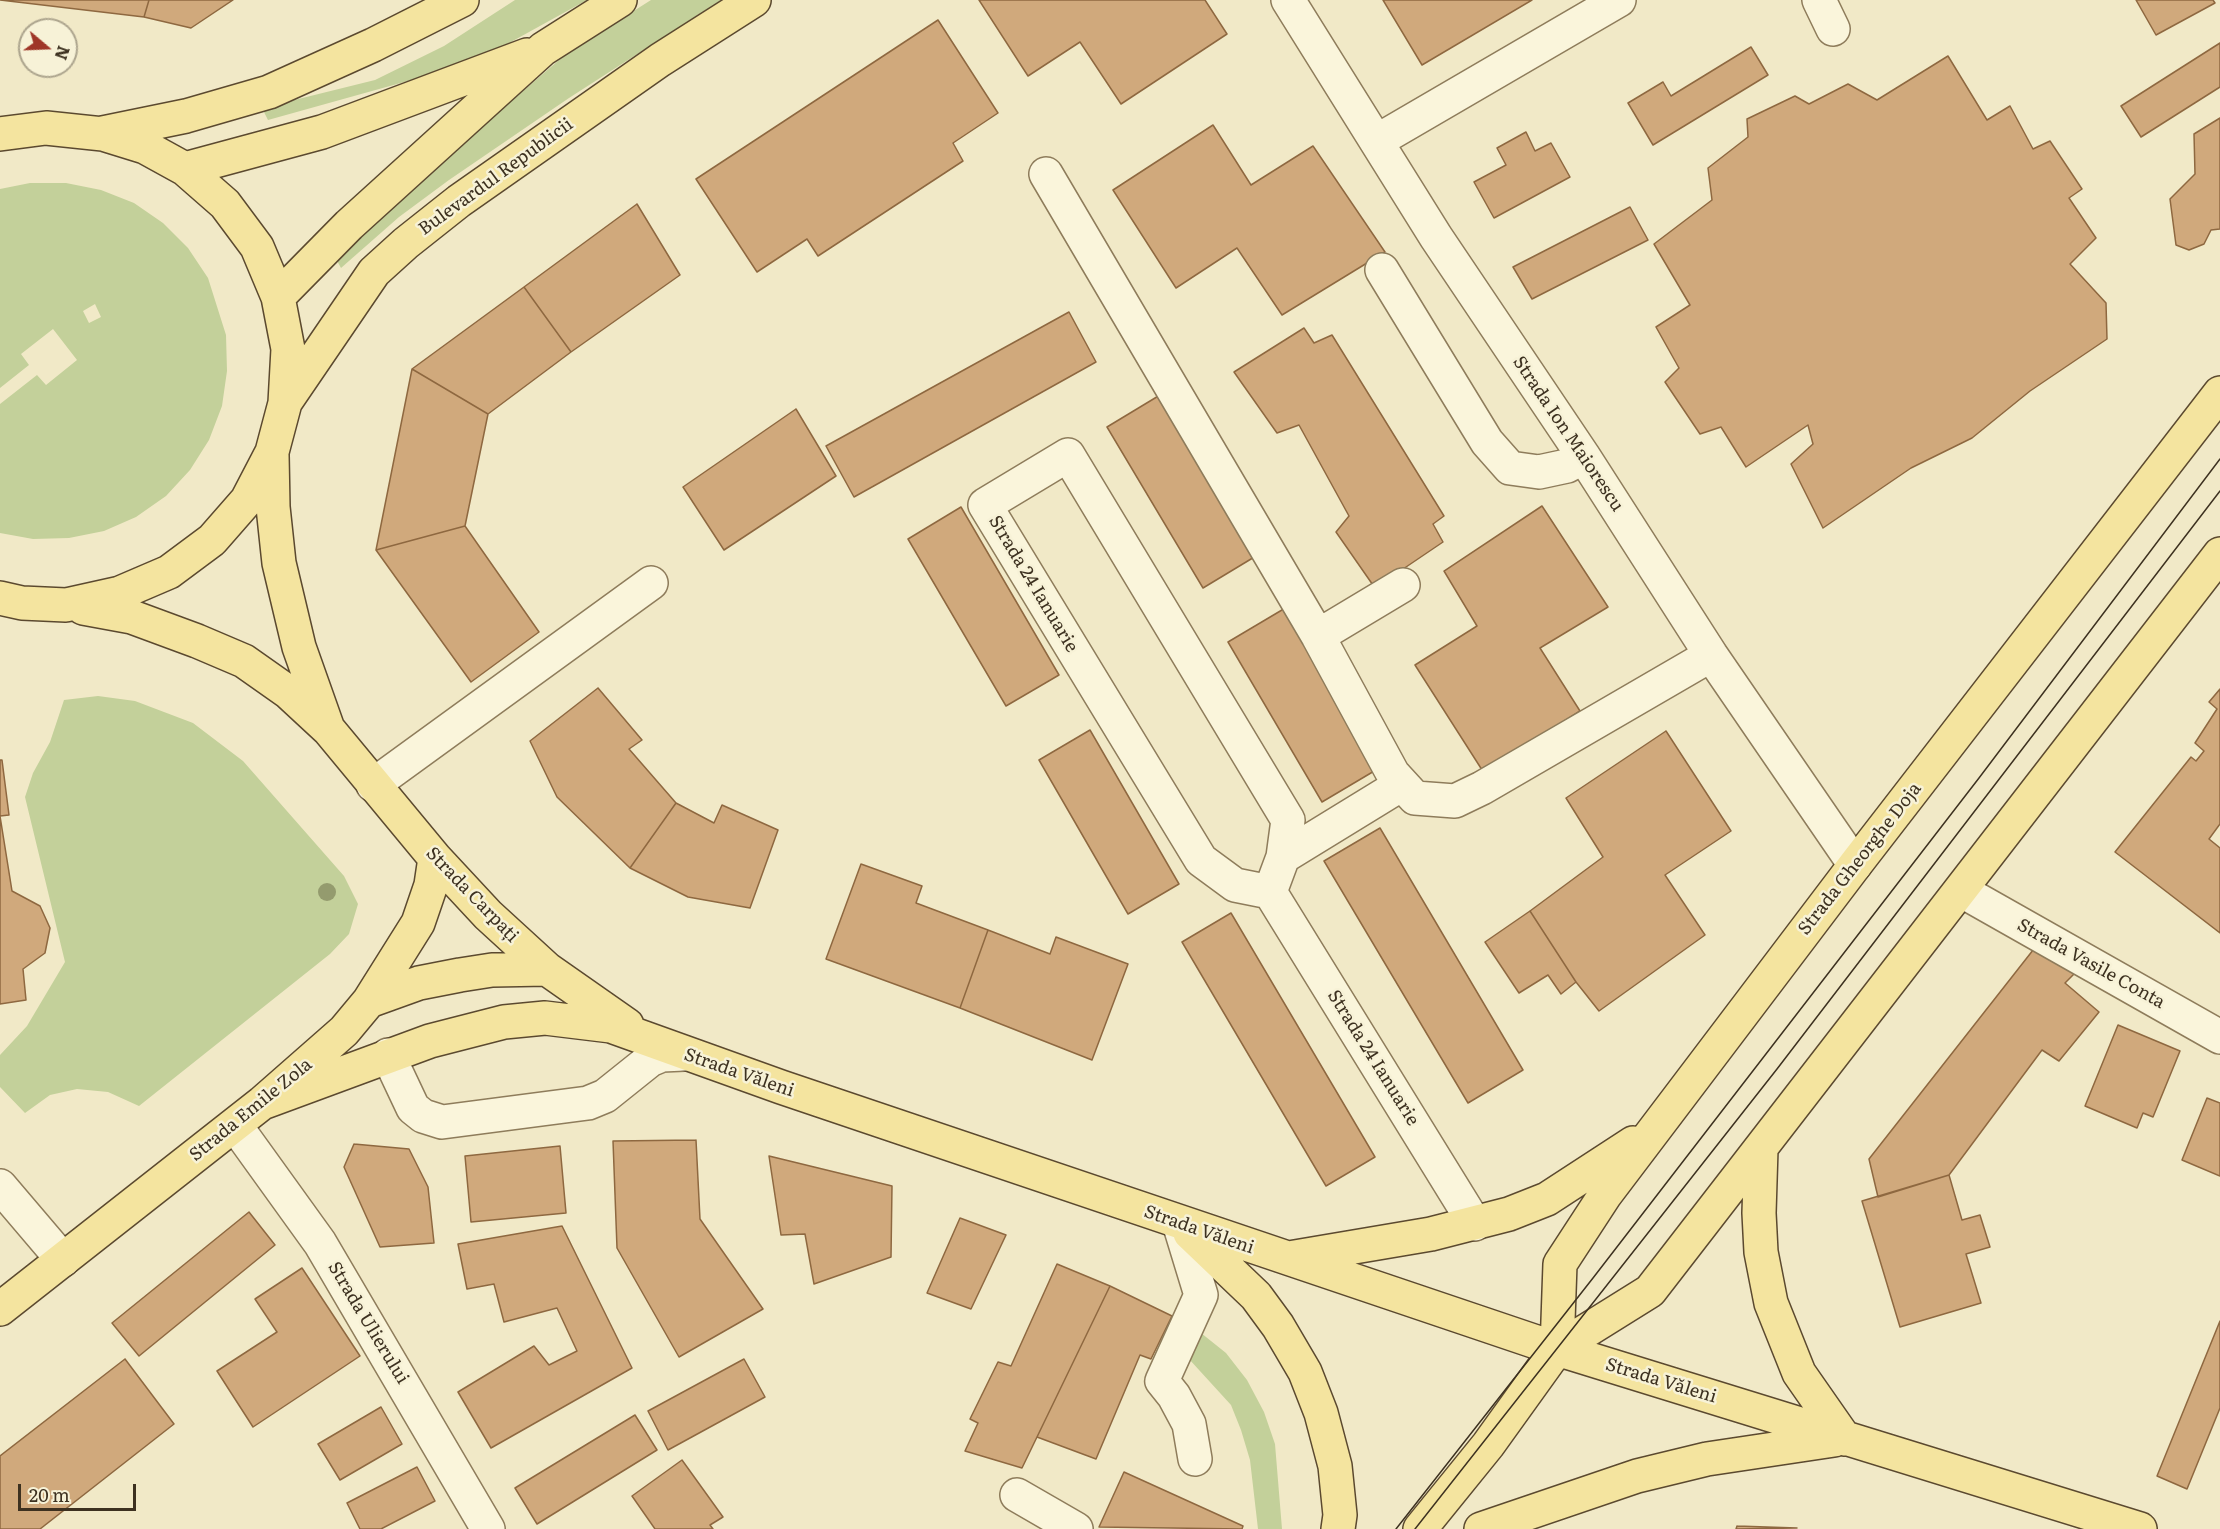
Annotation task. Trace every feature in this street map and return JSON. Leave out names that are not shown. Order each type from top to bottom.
[{"type":"main road","points":[[103,134],[186,116],[269,92],[373,45],[462,0]]},
{"type":"main road","points":[[278,297],[349,225],[543,49],[620,0]]},
{"type":"main road","name":"Bulevardul Republicii","points":[[285,403],[374,272],[406,243],[459,201],[641,73],[754,0]]},
{"type":"main road","points":[[184,169],[322,132],[543,49]]},
{"type":"main road","points":[[0,134],[46,128],[103,134],[145,147],[184,169],[225,204],[257,247],[278,297],[288,349],[285,403],[272,452],[247,500],[212,540],[169,572],[120,593],[66,605],[22,603],[0,598]]},
{"type":"main road","name":"Strada Gheorghe Doja","points":[[1557,1348],[1560,1264],[1605,1196],[1654,1128],[1855,865],[2220,393]]},
{"type":"main road","name":"Strada Carpați","points":[[272,452],[273,507],[279,563],[299,647],[329,730]]},
{"type":"main road","points":[[1420,1529],[1488,1445],[1557,1348],[1650,1291],[1962,891],[2220,554]]},
{"type":"main road","name":"Strada Carpați","points":[[66,605],[132,617],[244,661],[288,692],[329,730],[435,858],[488,915],[547,969],[640,1034]]},
{"type":"main road","name":"Strada Emile Zola","points":[[0,1310],[235,1125],[336,1038],[369,1001],[417,923],[431,885],[435,858]]},
{"type":"main road","points":[[369,1001],[419,983],[460,975],[492,970],[547,969]]},
{"type":"main road","name":"Strada Văleni","points":[[262,1103],[388,1055],[467,1030],[504,1022],[545,1018],[578,1020],[640,1034],[684,1054],[1284,1258],[1557,1348],[2140,1529]]},
{"type":"main road","points":[[1284,1258],[1431,1234],[1475,1224],[1547,1199],[1654,1128]]},
{"type":"main road","points":[[1481,1529],[1647,1473],[1772,1447],[1845,1438],[1799,1373],[1771,1302],[1761,1252],[1759,1213],[1761,1149]]},
{"type":"main road","points":[[1179,1223],[1256,1296],[1278,1326],[1305,1372],[1321,1413],[1335,1466],[1340,1515],[1338,1529]]},
{"type":"street","name":"Strada Ion Maiorescu","points":[[1288,0],[1436,237],[1584,457],[1712,655],[1855,865]]},
{"type":"street","points":[[1377,141],[1619,0]]},
{"type":"street","points":[[1819,0],[1833,29]]},
{"type":"street","points":[[1046,174],[1318,636],[1393,774],[1415,798],[1455,801],[1482,788],[1712,655]]},
{"type":"street","points":[[1382,270],[1487,442],[1510,468],[1539,472],[1567,466],[1584,457]]},
{"type":"street","name":"Strada 24 Ianuarie","points":[[1270,892],[1283,857],[1288,820],[1068,455],[985,506],[1201,860],[1235,885],[1270,892],[1475,1224]]},
{"type":"street","points":[[373,785],[651,583]]},
{"type":"street","points":[[1318,636],[1403,585]]},
{"type":"street","points":[[1283,857],[1402,784]]},
{"type":"street","name":"Strada Vasile Conta","points":[[1962,891],[2220,1037]]},
{"type":"street","points":[[388,1055],[413,1108],[423,1116],[441,1122],[588,1103],[605,1096],[650,1060],[663,1055],[684,1054]]},
{"type":"street","name":"Strada Ulierului","points":[[235,1125],[320,1243],[488,1529]]},
{"type":"street","points":[[0,1186],[63,1260]]},
{"type":"street","points":[[1179,1223],[1201,1295],[1162,1381],[1174,1396],[1189,1424],[1195,1459]]},
{"type":"street","points":[[1017,1495],[1076,1529]]},
{"type":"green space","points":[[515,0],[587,0],[491,53],[415,79],[268,120],[262,108],[375,80],[444,46]]},
{"type":"green space","points":[[651,0],[721,0],[569,98],[449,180],[399,217],[341,268],[335,257],[371,222],[566,54]]},
{"type":"green space","points":[[30,183],[66,183],[101,190],[134,203],[163,223],[188,248],[208,278],[226,335],[227,371],[222,406],[209,440],[190,470],[166,496],[136,517],[104,531],[69,538],[33,539],[0,533],[0,404],[37,375],[46,385],[77,360],[53,329],[21,354],[29,365],[0,388],[0,189]],"holes":[[[95,304],[101,317],[89,323],[83,311]]]},
{"type":"green space","points":[[98,696],[135,701],[193,723],[243,761],[344,876],[358,904],[349,934],[330,954],[139,1106],[108,1092],[77,1089],[50,1095],[25,1113],[0,1087],[0,1055],[27,1026],[65,962],[25,797],[33,773],[50,742],[64,700]]},
{"type":"green space","points":[[1201,1333],[1226,1353],[1247,1380],[1264,1412],[1275,1444],[1282,1529],[1258,1529],[1250,1460],[1231,1405],[1189,1359]]},
{"type":"building","points":[[0,0],[149,0],[144,17]]},
{"type":"building","points":[[149,0],[233,0],[191,28],[144,17]]},
{"type":"building","points":[[979,0],[1205,0],[1227,34],[1121,104],[1080,42],[1028,76]]},
{"type":"building","points":[[1383,0],[1532,0],[1422,65]]},
{"type":"building","points":[[2136,0],[2213,0],[2215,3],[2156,35]]},
{"type":"building","points":[[938,20],[998,113],[953,143],[963,161],[818,256],[807,239],[757,272],[696,179]]},
{"type":"building","points":[[2220,43],[2220,87],[2141,137],[2121,106]]},
{"type":"building","points":[[1751,47],[1768,75],[1653,145],[1628,103],[1663,82],[1671,96]]},
{"type":"building","points":[[1948,56],[1987,120],[2010,106],[2033,149],[2050,141],[2082,189],[2069,198],[2096,238],[2070,264],[2106,303],[2107,339],[2030,391],[1972,438],[1911,468],[1823,528],[1791,464],[1813,444],[1808,425],[1746,467],[1721,427],[1700,434],[1665,382],[1679,368],[1656,327],[1690,305],[1654,244],[1712,200],[1708,168],[1748,137],[1747,119],[1795,96],[1809,104],[1848,84],[1877,100]]},
{"type":"building","points":[[2220,118],[2220,229],[2211,230],[2204,244],[2189,250],[2176,245],[2170,199],[2195,174],[2194,134]]},
{"type":"building","points":[[1213,125],[1251,185],[1313,146],[1385,252],[1282,315],[1237,248],[1176,288],[1113,190]]},
{"type":"building","points":[[1526,132],[1535,151],[1551,143],[1570,177],[1494,218],[1474,182],[1506,165],[1497,148]]},
{"type":"building","points":[[637,204],[680,275],[571,352],[524,287]]},
{"type":"building","points":[[1630,207],[1648,240],[1532,299],[1513,267]]},
{"type":"building","points":[[524,287],[571,352],[488,414],[412,369]]},
{"type":"building","points":[[1069,312],[1096,362],[854,497],[826,446]]},
{"type":"building","points":[[1304,328],[1314,343],[1332,335],[1444,516],[1433,524],[1443,542],[1375,588],[1336,532],[1349,516],[1299,425],[1277,433],[1234,372]]},
{"type":"building","points":[[412,369],[488,414],[465,526],[376,550]]},
{"type":"building","points":[[1160,395],[1256,556],[1203,588],[1107,427]]},
{"type":"building","points":[[796,409],[836,476],[724,550],[683,487]]},
{"type":"building","points":[[1542,506],[1608,607],[1540,648],[1580,711],[1484,773],[1415,665],[1477,626],[1444,571]]},
{"type":"building","points":[[961,507],[1059,675],[1006,706],[908,539]]},
{"type":"building","points":[[465,526],[539,632],[471,682],[376,550]]},
{"type":"building","points":[[1287,607],[1381,767],[1322,802],[1228,642]]},
{"type":"building","points":[[598,688],[642,740],[629,749],[676,803],[630,868],[557,797],[530,741]]},
{"type":"building","points":[[2220,689],[2220,824],[2209,839],[2220,848],[2220,933],[2115,852],[2191,757],[2196,761],[2204,751],[2195,743],[2217,709],[2209,702]]},
{"type":"building","points":[[1090,730],[1179,884],[1128,914],[1039,760]]},
{"type":"building","points":[[1666,731],[1731,831],[1665,875],[1705,935],[1599,1011],[1576,982],[1530,911],[1603,857],[1566,798]]},
{"type":"building","points":[[0,760],[2,760],[9,815],[0,816]]},
{"type":"building","points":[[676,803],[714,823],[722,805],[778,830],[750,908],[688,897],[630,868]]},
{"type":"building","points":[[0,816],[12,891],[40,906],[50,928],[45,953],[23,969],[26,1000],[0,1004]]},
{"type":"building","points":[[1380,828],[1523,1070],[1468,1103],[1324,861]]},
{"type":"building","points":[[861,864],[922,886],[916,903],[988,930],[960,1008],[826,959]]},
{"type":"building","points":[[1530,911],[1576,982],[1561,994],[1548,975],[1519,993],[1485,942]]},
{"type":"building","points":[[1231,913],[1375,1157],[1326,1186],[1182,942]]},
{"type":"building","points":[[988,930],[1050,954],[1056,937],[1128,964],[1092,1060],[960,1008]]},
{"type":"building","points":[[2037,945],[2075,973],[2065,983],[2099,1012],[2059,1061],[2042,1050],[1949,1175],[1878,1197],[1869,1159]]},
{"type":"building","points":[[2118,1025],[2180,1051],[2153,1117],[2143,1113],[2137,1128],[2085,1106]]},
{"type":"building","points":[[2207,1098],[2220,1103],[2220,1176],[2182,1160]]},
{"type":"building","points":[[696,1140],[700,1219],[763,1309],[679,1357],[617,1248],[613,1141]]},
{"type":"building","points":[[354,1144],[409,1149],[428,1187],[434,1243],[380,1247],[344,1167]]},
{"type":"building","points":[[560,1146],[566,1213],[471,1222],[465,1156]]},
{"type":"building","points":[[769,1156],[892,1186],[891,1257],[814,1284],[805,1234],[781,1235]]},
{"type":"building","points":[[1949,1175],[1962,1220],[1980,1215],[1990,1247],[1966,1254],[1981,1303],[1900,1327],[1862,1201]]},
{"type":"building","points":[[249,1212],[275,1245],[139,1356],[112,1323]]},
{"type":"building","points":[[960,1218],[1006,1235],[971,1309],[927,1293]]},
{"type":"building","points":[[562,1226],[632,1368],[491,1448],[458,1392],[534,1346],[549,1365],[577,1351],[557,1308],[504,1322],[494,1284],[467,1289],[458,1244]]},
{"type":"building","points":[[1057,1264],[1110,1286],[1022,1468],[965,1451],[978,1423],[970,1419],[998,1362],[1011,1366]]},
{"type":"building","points":[[302,1268],[360,1356],[253,1427],[217,1371],[277,1332],[255,1299]]},
{"type":"building","points":[[1110,1286],[1172,1316],[1151,1359],[1140,1355],[1096,1459],[1037,1437]]},
{"type":"building","points":[[2220,1321],[2220,1408],[2187,1489],[2157,1476]]},
{"type":"building","points":[[125,1359],[174,1424],[40,1529],[0,1529],[0,1456]]},
{"type":"building","points":[[744,1359],[765,1397],[668,1450],[648,1411]]},
{"type":"building","points":[[381,1407],[402,1444],[340,1480],[318,1444]]},
{"type":"building","points":[[635,1415],[657,1450],[537,1524],[515,1488]]},
{"type":"building","points":[[682,1460],[723,1517],[710,1525],[713,1529],[655,1529],[632,1496]]},
{"type":"building","points":[[417,1467],[435,1501],[381,1529],[360,1529],[347,1503]]},
{"type":"building","points":[[1124,1472],[1243,1526],[1242,1529],[1099,1527]]},
{"type":"building","points":[[1737,1526],[1797,1528],[1736,1529]]},
{"type":"tram line","points":[[1396,1529],[1979,778],[2220,459]]},
{"type":"tram line","points":[[1415,1529],[1777,1069],[2220,491]]}]
